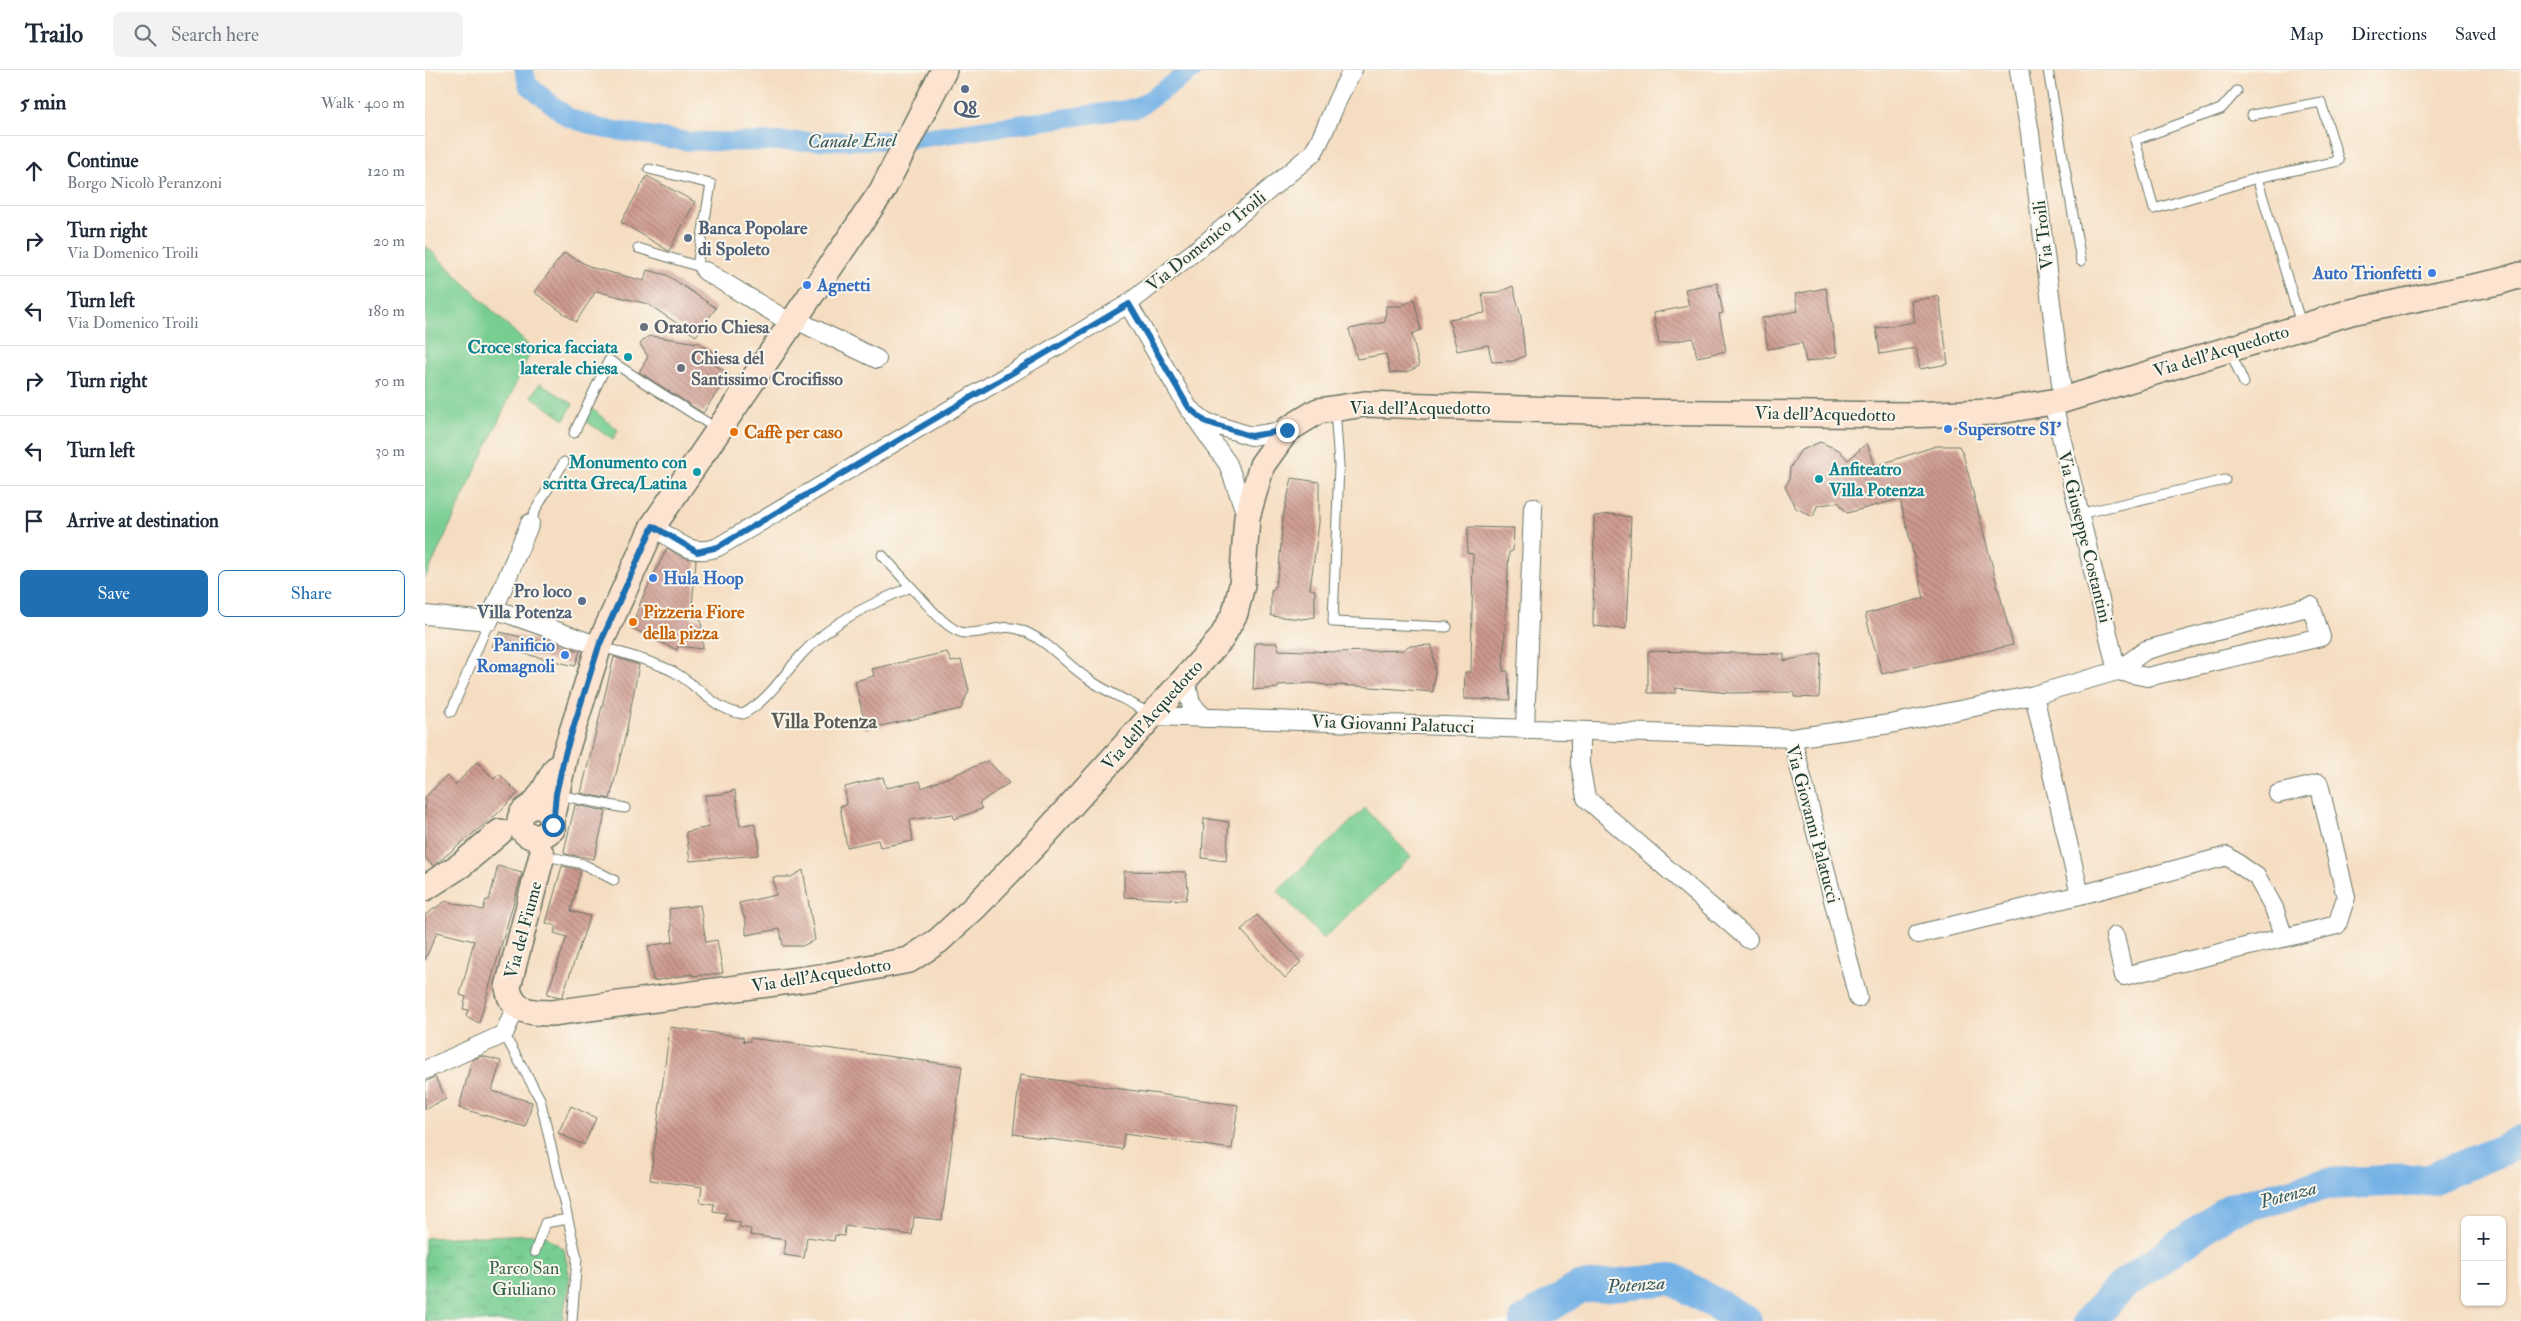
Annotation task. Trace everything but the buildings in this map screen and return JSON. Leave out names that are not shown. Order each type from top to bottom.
[{"type":"street","points":[[425,888],[461,865],[534,824],[565,754],[599,646],[653,526],[882,191],[944,70]]},
{"type":"street","name":"Via Domenico Troili","points":[[653,526],[697,552],[718,547],[1129,304],[1313,153],[1322,137],[1345,82],[1353,70]]},
{"type":"street","name":"Via Troili","points":[[2019,70],[2030,133],[2058,402]]},
{"type":"street","points":[[701,268],[793,321],[877,359]]},
{"type":"street","name":"Via dell'Acquedotto","points":[[516,1006],[527,1012],[552,1013],[827,976],[909,960],[938,941],[974,908],[1045,834],[1221,639],[1235,613],[1242,584],[1247,517],[1262,466],[1287,430],[1318,411],[1365,404],[1623,412],[1905,415],[1994,412],[2058,402],[2351,312],[2498,282],[2521,275]]},
{"type":"street","points":[[1129,304],[1189,408],[1228,464],[1247,517]]},
{"type":"street","name":"Via Giuseppe Costantini","points":[[2058,402],[2079,514],[2117,671]]},
{"type":"street","points":[[1189,408],[1206,422],[1251,436],[1287,430]]},
{"type":"street","points":[[1525,729],[1533,507]]},
{"type":"street","points":[[492,615],[530,523]]},
{"type":"street","points":[[1792,738],[1889,724],[2034,695],[2117,671],[2146,650],[2311,606],[2321,637],[2147,677],[2117,671]]},
{"type":"street","points":[[425,615],[492,615],[599,646]]},
{"type":"street","points":[[1186,679],[1191,704],[1205,718]]},
{"type":"street","points":[[2034,695],[2080,895]]},
{"type":"street","name":"Via Giovanni Palatucci","points":[[1153,716],[1792,738],[1858,998]]},
{"type":"street","points":[[1581,731],[1580,764],[1586,798],[1748,939]]},
{"type":"street","points":[[2115,936],[2125,976],[2337,925],[2346,897],[2319,784],[2279,794]]},
{"type":"street","name":"Via del Fiume","points":[[503,1034],[516,1006],[509,998],[508,988],[534,824]]},
{"type":"street","points":[[1918,934],[2080,895],[2227,856],[2257,876],[2273,908],[2283,938]]},
{"type":"street","points":[[425,1068],[503,1034]]},
{"type":"lane","points":[[2047,70],[2081,261]]},
{"type":"lane","points":[[2237,91],[2221,110],[2135,140],[2154,209],[2257,178],[2339,161],[2321,102],[2252,115]]},
{"type":"lane","points":[[638,248],[701,268],[711,184],[649,169]]},
{"type":"lane","points":[[2257,178],[2302,327]]},
{"type":"lane","points":[[2229,349],[2244,384]]},
{"type":"lane","points":[[574,433],[609,360],[719,430]]},
{"type":"lane","points":[[1335,409],[1339,465],[1333,622],[1447,627]]},
{"type":"lane","points":[[530,523],[536,509],[564,462]]},
{"type":"lane","points":[[2079,514],[2225,480]]},
{"type":"lane","points":[[882,555],[948,626],[964,634],[1009,627],[1026,632],[1051,648],[1072,668],[1104,690],[1153,716]]},
{"type":"lane","points":[[599,646],[673,672],[718,707],[743,714],[766,697],[802,654],[833,625],[875,602],[911,587]]},
{"type":"lane","points":[[451,712],[492,615]]},
{"type":"lane","points":[[534,824],[625,808]]},
{"type":"lane","points":[[534,824],[583,864],[613,880]]},
{"type":"lane","points":[[503,1034],[540,1099],[577,1258],[573,1321]]},
{"type":"lane","points":[[535,1252],[545,1223],[568,1219]]},
{"type":"green space","points":[[425,245],[532,349],[425,579]]},
{"type":"green space","points":[[540,383],[573,404],[564,420],[531,396]]},
{"type":"green space","points":[[590,407],[618,430],[613,439],[584,420]]},
{"type":"green space","points":[[1365,808],[1411,857],[1323,939],[1278,891]]},
{"type":"green space","name":"Parco San Giuliano","points":[[543,1234],[564,1249],[570,1278],[562,1321],[425,1321],[425,1238]]},
{"type":"waterway","name":"Canale Enel","points":[[524,70],[528,85],[569,118],[604,129],[685,141],[731,142],[906,140],[1137,108],[1193,70]]},
{"type":"waterway","name":"Potenza","points":[[2089,1321],[2123,1285],[2229,1210],[2325,1184],[2431,1179],[2521,1142]]},
{"type":"waterway","name":"Potenza","points":[[1525,1321],[1579,1288],[1672,1279],[1746,1321]]},
{"type":"place","name":"Q8","points":[[965,89]]},
{"type":"place","name":"Banca Popolare di Spoleto","points":[[688,238]]},
{"type":"place","name":"Auto Trionfetti","points":[[2432,273]]},
{"type":"place","name":"Agnetti","points":[[807,285]]},
{"type":"place","name":"Oratorio Chiesa","points":[[644,327]]},
{"type":"place","name":"Croce storica facciata laterale chiesa","points":[[628,357]]},
{"type":"place","name":"Chiesa del Santissimo Crocifisso","points":[[681,368]]},
{"type":"place","name":"Supersotre SI'","points":[[1948,429]]},
{"type":"place","name":"Caffè per caso","points":[[734,432]]},
{"type":"place","name":"Monumento con scritta Greca/Latina","points":[[697,472]]},
{"type":"place","name":"Anfiteatro Villa Potenza","points":[[1819,479]]},
{"type":"place","name":"Hula Hoop","points":[[653,578]]},
{"type":"place","name":"Pro loco Villa Potenza","points":[[582,601]]},
{"type":"place","name":"Pizzeria Fiore della pizza","points":[[633,622]]},
{"type":"place","name":"Panificio Romagnoli","points":[[565,655]]},
{"type":"district","name":"Villa Potenza","points":[[824,721]]},
{"type":"route","points":[[553,825],[552,815],[565,754],[599,646],[653,526],[697,552],[718,547],[1129,304],[1189,408],[1206,422],[1251,436],[1287,430]]}]
